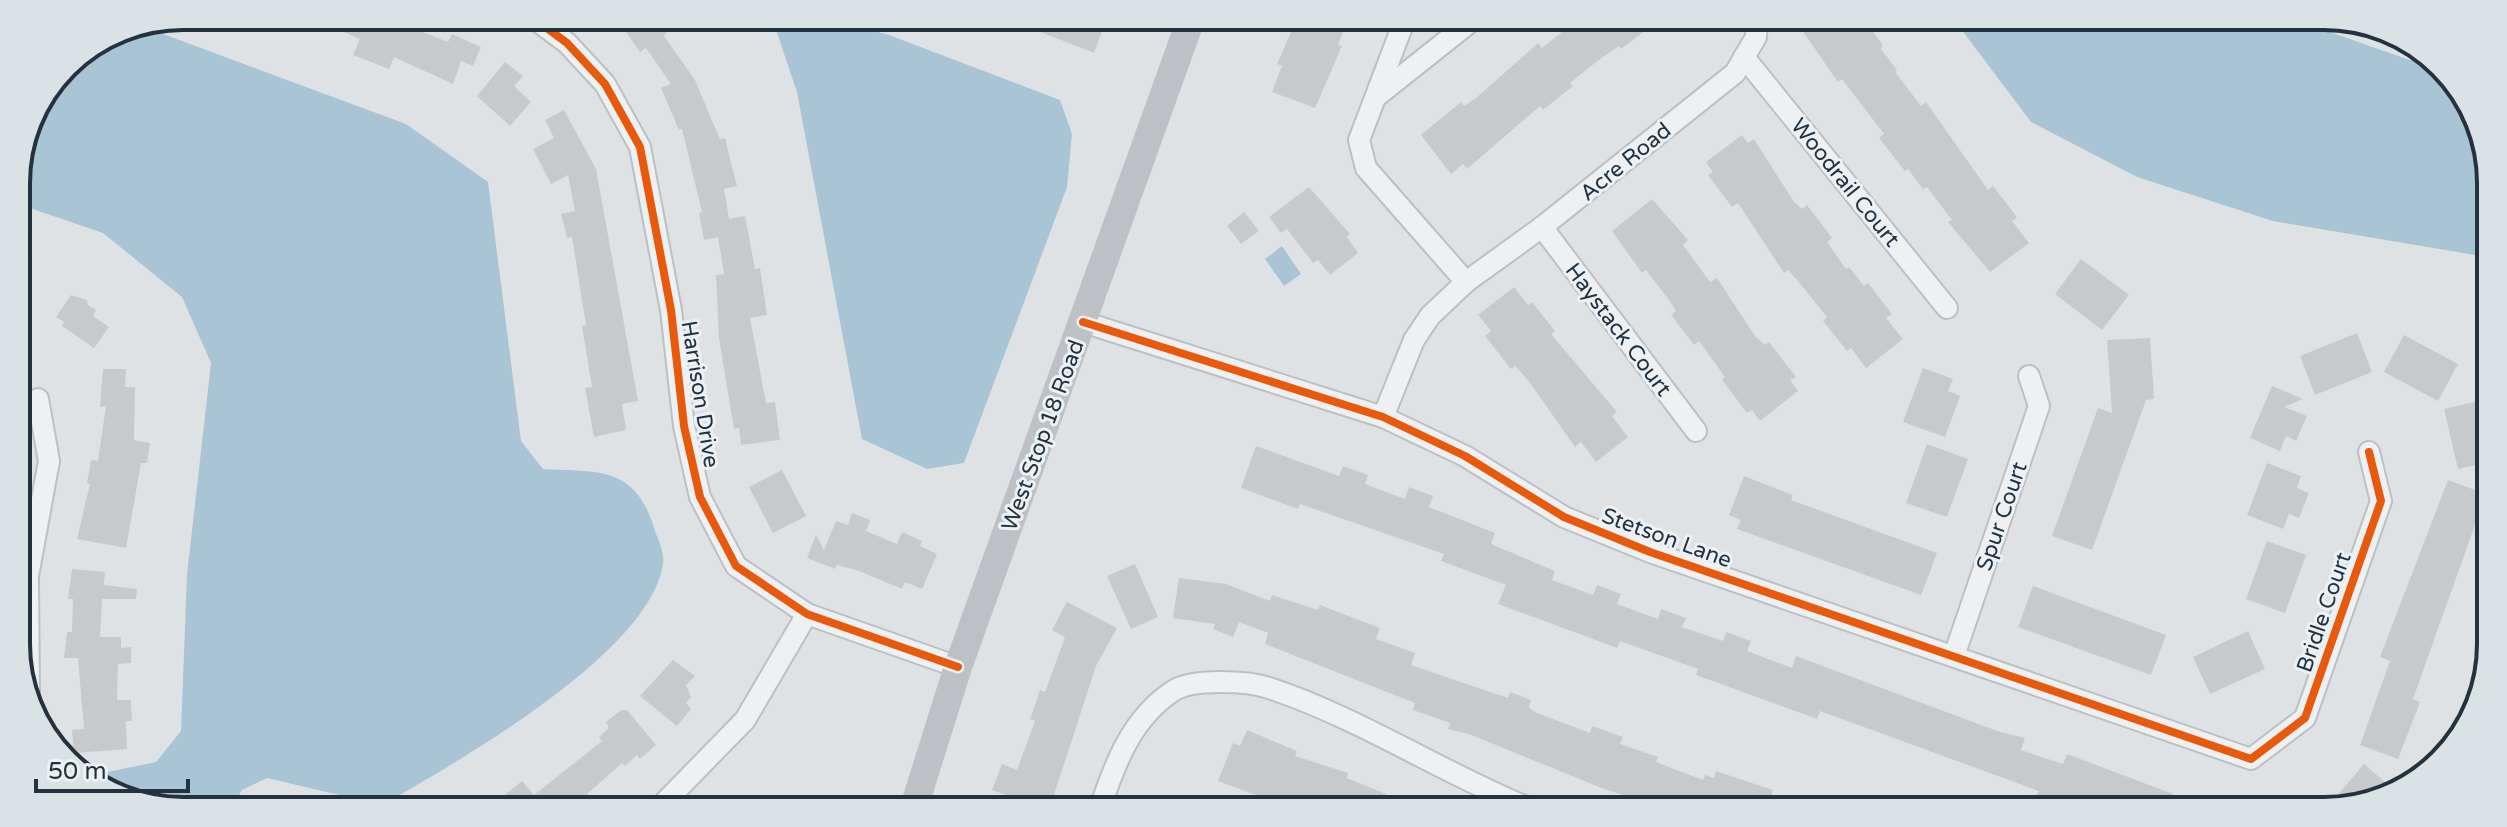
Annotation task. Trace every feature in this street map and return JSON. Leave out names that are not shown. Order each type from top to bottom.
[{"type":"street","name":"Harrison Drive","points":[[550,30],[567,43],[605,84],[640,147],[671,310],[684,426],[700,497],[736,566],[807,614],[958,667]]},
{"type":"street","name":"West Stop 18 Road","points":[[917,797],[958,667],[1187,30]]},
{"type":"street","points":[[1401,30],[1359,140],[1366,168],[1466,282]]},
{"type":"street","points":[[1377,96],[1460,30]]},
{"type":"street","name":"Acre Road","points":[[1383,417],[1414,340],[1430,316],[1466,282],[1542,227],[1735,73],[1756,37],[1756,30]]},
{"type":"street","name":"Woodrail Court","points":[[1744,57],[1947,308]]},
{"type":"street","name":"Haystack Court","points":[[1542,227],[1696,431]]},
{"type":"street","name":"Stetson Lane","points":[[1083,322],[1383,417],[1465,456],[1564,517],[1650,552],[2251,759]]},
{"type":"street","name":"Spur Court","points":[[1954,656],[2039,406],[2029,376]]},
{"type":"street","points":[[30,565],[49,461],[38,399]]},
{"type":"street","name":"Bridle Court","points":[[2251,759],[2305,718],[2381,501],[2369,452]]},
{"type":"street","points":[[670,797],[745,720],[807,614]]},
{"type":"street","points":[[1104,797],[1121,752],[1139,720],[1176,688],[1237,680],[1268,687],[1505,797]]},
{"type":"water","points":[[776,30],[871,30],[1060,100],[1072,134],[1067,187],[964,463],[927,469],[862,439],[797,92]]},
{"type":"water","points":[[1962,30],[2324,30],[2418,63],[2451,98],[2469,134],[2476,163],[2477,255],[2273,221],[2137,177],[2031,122]]},
{"type":"water","points":[[158,32],[406,124],[488,182],[521,441],[543,469],[597,472],[625,482],[636,493],[646,508],[663,555],[651,597],[625,632],[589,668],[546,702],[456,762],[396,797],[348,797],[267,778],[242,790],[238,797],[163,796],[125,785],[102,773],[156,762],[181,731],[187,575],[211,363],[182,297],[103,233],[30,208],[31,163],[46,116],[68,82],[98,56],[144,35]]},
{"type":"water","points":[[1282,246],[1301,274],[1284,286],[1265,259]]},
{"type":"building","points":[[339,30],[417,30],[448,42],[452,34],[481,47],[473,66],[461,61],[453,84],[394,57],[389,69],[353,55],[360,39]]},
{"type":"building","points":[[665,30],[667,33],[664,36],[695,80],[720,139],[725,138],[737,186],[724,189],[729,219],[745,216],[755,269],[760,268],[767,315],[750,318],[766,403],[775,402],[780,440],[741,445],[739,428],[734,429],[719,338],[716,275],[724,274],[718,237],[704,240],[699,213],[702,212],[682,129],[679,130],[661,88],[671,84],[646,48],[640,52],[626,32]]},
{"type":"building","points":[[1036,30],[1103,30],[1094,53]]},
{"type":"building","points":[[1292,30],[1344,30],[1338,45],[1342,46],[1315,108],[1272,92],[1282,66],[1277,64]]},
{"type":"building","points":[[1564,30],[1646,30],[1621,49],[1619,46],[1600,59],[1570,83],[1573,86],[1543,110],[1540,106],[1467,169],[1463,164],[1451,174],[1421,135],[1461,102],[1464,106],[1476,98],[1538,43],[1542,48]]},
{"type":"building","points":[[1802,30],[1872,30],[1897,70],[1895,72],[1921,106],[1926,102],[1988,190],[1993,186],[2017,217],[2012,221],[2029,243],[1990,272],[1948,222],[1952,220],[1927,187],[1923,189],[1908,169],[1905,171],[1879,138],[1884,134],[1842,79],[1838,82]]},
{"type":"building","points":[[505,62],[523,76],[514,86],[531,102],[510,126],[477,96]]},
{"type":"building","points":[[564,110],[596,169],[638,401],[622,404],[626,430],[594,437],[585,388],[592,387],[582,326],[586,325],[572,237],[567,238],[561,214],[575,211],[568,175],[551,184],[533,149],[554,138],[545,120]]},
{"type":"building","points":[[1742,135],[1748,143],[1754,139],[1794,202],[1802,209],[1807,205],[1832,238],[1827,242],[1846,269],[1849,267],[1864,286],[1868,283],[1892,314],[1886,318],[1903,339],[1866,368],[1851,348],[1847,351],[1823,321],[1827,317],[1797,280],[1788,270],[1784,273],[1738,203],[1732,207],[1708,175],[1713,172],[1706,162]]},
{"type":"building","points":[[1309,187],[1350,234],[1347,237],[1358,253],[1330,275],[1318,260],[1313,263],[1287,229],[1281,233],[1269,217]]},
{"type":"building","points":[[1652,199],[1688,240],[1683,245],[1710,282],[1717,278],[1755,336],[1765,345],[1769,342],[1796,377],[1790,380],[1798,391],[1760,421],[1752,410],[1747,413],[1722,380],[1725,377],[1699,341],[1694,345],[1671,315],[1676,311],[1669,300],[1646,270],[1642,273],[1612,231]]},
{"type":"building","points":[[1244,212],[1259,231],[1241,244],[1227,226]]},
{"type":"building","points":[[2081,259],[2129,295],[2102,330],[2055,294]]},
{"type":"building","points":[[1514,287],[1528,305],[1532,302],[1555,331],[1551,334],[1617,412],[1612,416],[1628,437],[1596,462],[1581,442],[1575,447],[1528,380],[1515,366],[1511,369],[1485,336],[1491,331],[1478,315]]},
{"type":"building","points":[[71,295],[87,300],[88,305],[96,310],[93,316],[109,327],[94,348],[62,326],[64,322],[56,317]]},
{"type":"building","points":[[2357,333],[2372,372],[2315,395],[2300,356]]},
{"type":"building","points":[[2404,335],[2458,364],[2438,401],[2384,372]]},
{"type":"building","points":[[2150,338],[2154,399],[2146,400],[2092,550],[2052,536],[2098,408],[2112,413],[2107,340]]},
{"type":"building","points":[[1923,368],[1953,379],[1948,391],[1960,396],[1945,437],[1903,422]]},
{"type":"building","points":[[103,369],[126,369],[125,387],[135,387],[134,440],[150,443],[147,463],[141,463],[126,548],[77,539],[90,484],[87,483],[91,460],[98,461],[106,406],[100,407]]},
{"type":"building","points":[[2272,386],[2303,399],[2284,407],[2307,416],[2296,441],[2286,436],[2280,451],[2250,438]]},
{"type":"building","points":[[2477,401],[2477,465],[2458,469],[2444,409]]},
{"type":"building","points":[[1927,444],[1968,459],[1947,517],[1906,503]]},
{"type":"building","points":[[1256,446],[1339,476],[1343,466],[1368,475],[1365,484],[1405,499],[1409,487],[1433,496],[1429,507],[1495,533],[1491,544],[1555,571],[1552,580],[1593,595],[1597,585],[1621,594],[1617,604],[1658,619],[1661,609],[1686,618],[1682,627],[1723,641],[1726,632],[1751,641],[1747,651],[1792,668],[1796,656],[2000,732],[2025,738],[2021,750],[2063,764],[2067,754],[2173,794],[2172,797],[2042,797],[2037,795],[2039,791],[1820,711],[1817,719],[1696,675],[1698,669],[1620,641],[1617,648],[1498,604],[1506,585],[1441,561],[1444,554],[1300,504],[1298,509],[1241,488]]},
{"type":"building","points":[[2267,463],[2301,476],[2297,488],[2309,493],[2299,518],[2289,514],[2283,529],[2247,515]]},
{"type":"building","points":[[782,470],[806,516],[773,533],[749,487]]},
{"type":"building","points":[[1744,476],[1793,495],[1791,500],[1937,553],[1921,595],[1737,529],[1741,520],[1729,515]]},
{"type":"building","points":[[2448,480],[2477,491],[2477,519],[2413,699],[2420,702],[2398,759],[2360,745],[2390,661],[2380,657]]},
{"type":"building","points":[[852,513],[870,520],[866,531],[897,544],[902,532],[922,541],[920,546],[937,554],[922,589],[905,582],[902,589],[859,571],[837,565],[835,569],[807,558],[816,535],[824,550],[836,521],[848,525]]},
{"type":"building","points":[[2267,541],[2306,555],[2285,613],[2246,599]]},
{"type":"building","points":[[1135,564],[1158,617],[1131,629],[1107,576]]},
{"type":"building","points":[[72,569],[105,572],[104,585],[137,589],[136,599],[102,599],[100,637],[121,637],[121,648],[131,647],[131,663],[118,664],[117,700],[131,700],[132,721],[126,721],[127,749],[74,751],[72,730],[84,729],[78,658],[64,658],[67,632],[72,632],[73,599],[68,599]]},
{"type":"building","points":[[1179,578],[1226,584],[1270,601],[1272,595],[1318,610],[1320,605],[1380,628],[1376,639],[1415,653],[1411,665],[1508,698],[1510,692],[1531,700],[1529,708],[1537,713],[1590,733],[1592,726],[1623,737],[1620,744],[1658,757],[1656,762],[1703,780],[1705,775],[1714,778],[1716,771],[1773,790],[1770,797],[1630,797],[1469,734],[1448,729],[1450,723],[1413,710],[1415,703],[1265,644],[1268,633],[1239,622],[1233,637],[1213,629],[1215,624],[1173,618]]},
{"type":"building","points":[[2033,586],[2166,635],[2151,675],[2018,627]]},
{"type":"building","points":[[1067,602],[1117,628],[1096,666],[1053,797],[1012,797],[992,790],[1002,764],[1017,770],[1035,721],[1030,719],[1040,690],[1045,692],[1065,637],[1052,630]]},
{"type":"building","points":[[2248,631],[2265,669],[2210,694],[2193,657]]},
{"type":"building","points":[[673,660],[695,676],[686,685],[691,697],[686,703],[691,709],[677,726],[640,696]]},
{"type":"building","points":[[621,710],[627,710],[656,745],[640,759],[637,755],[625,766],[622,763],[587,794],[590,797],[508,797],[506,794],[522,781],[534,795],[602,741],[599,737],[609,728],[606,722]]},
{"type":"building","points":[[1247,730],[1297,751],[1295,756],[1348,773],[1347,778],[1386,794],[1385,797],[1261,797],[1218,781],[1233,743],[1240,746]]},
{"type":"building","points":[[2364,764],[2386,783],[2373,789],[2336,797]]},
{"type":"cycle path","points":[[550,30],[567,43],[605,84],[640,147],[671,310],[684,426],[700,497],[736,566],[807,614],[958,667]]},
{"type":"cycle path","points":[[1083,322],[1383,417],[1465,456],[1564,517],[1650,552],[2251,759],[2305,718],[2381,501],[2369,452]]}]
